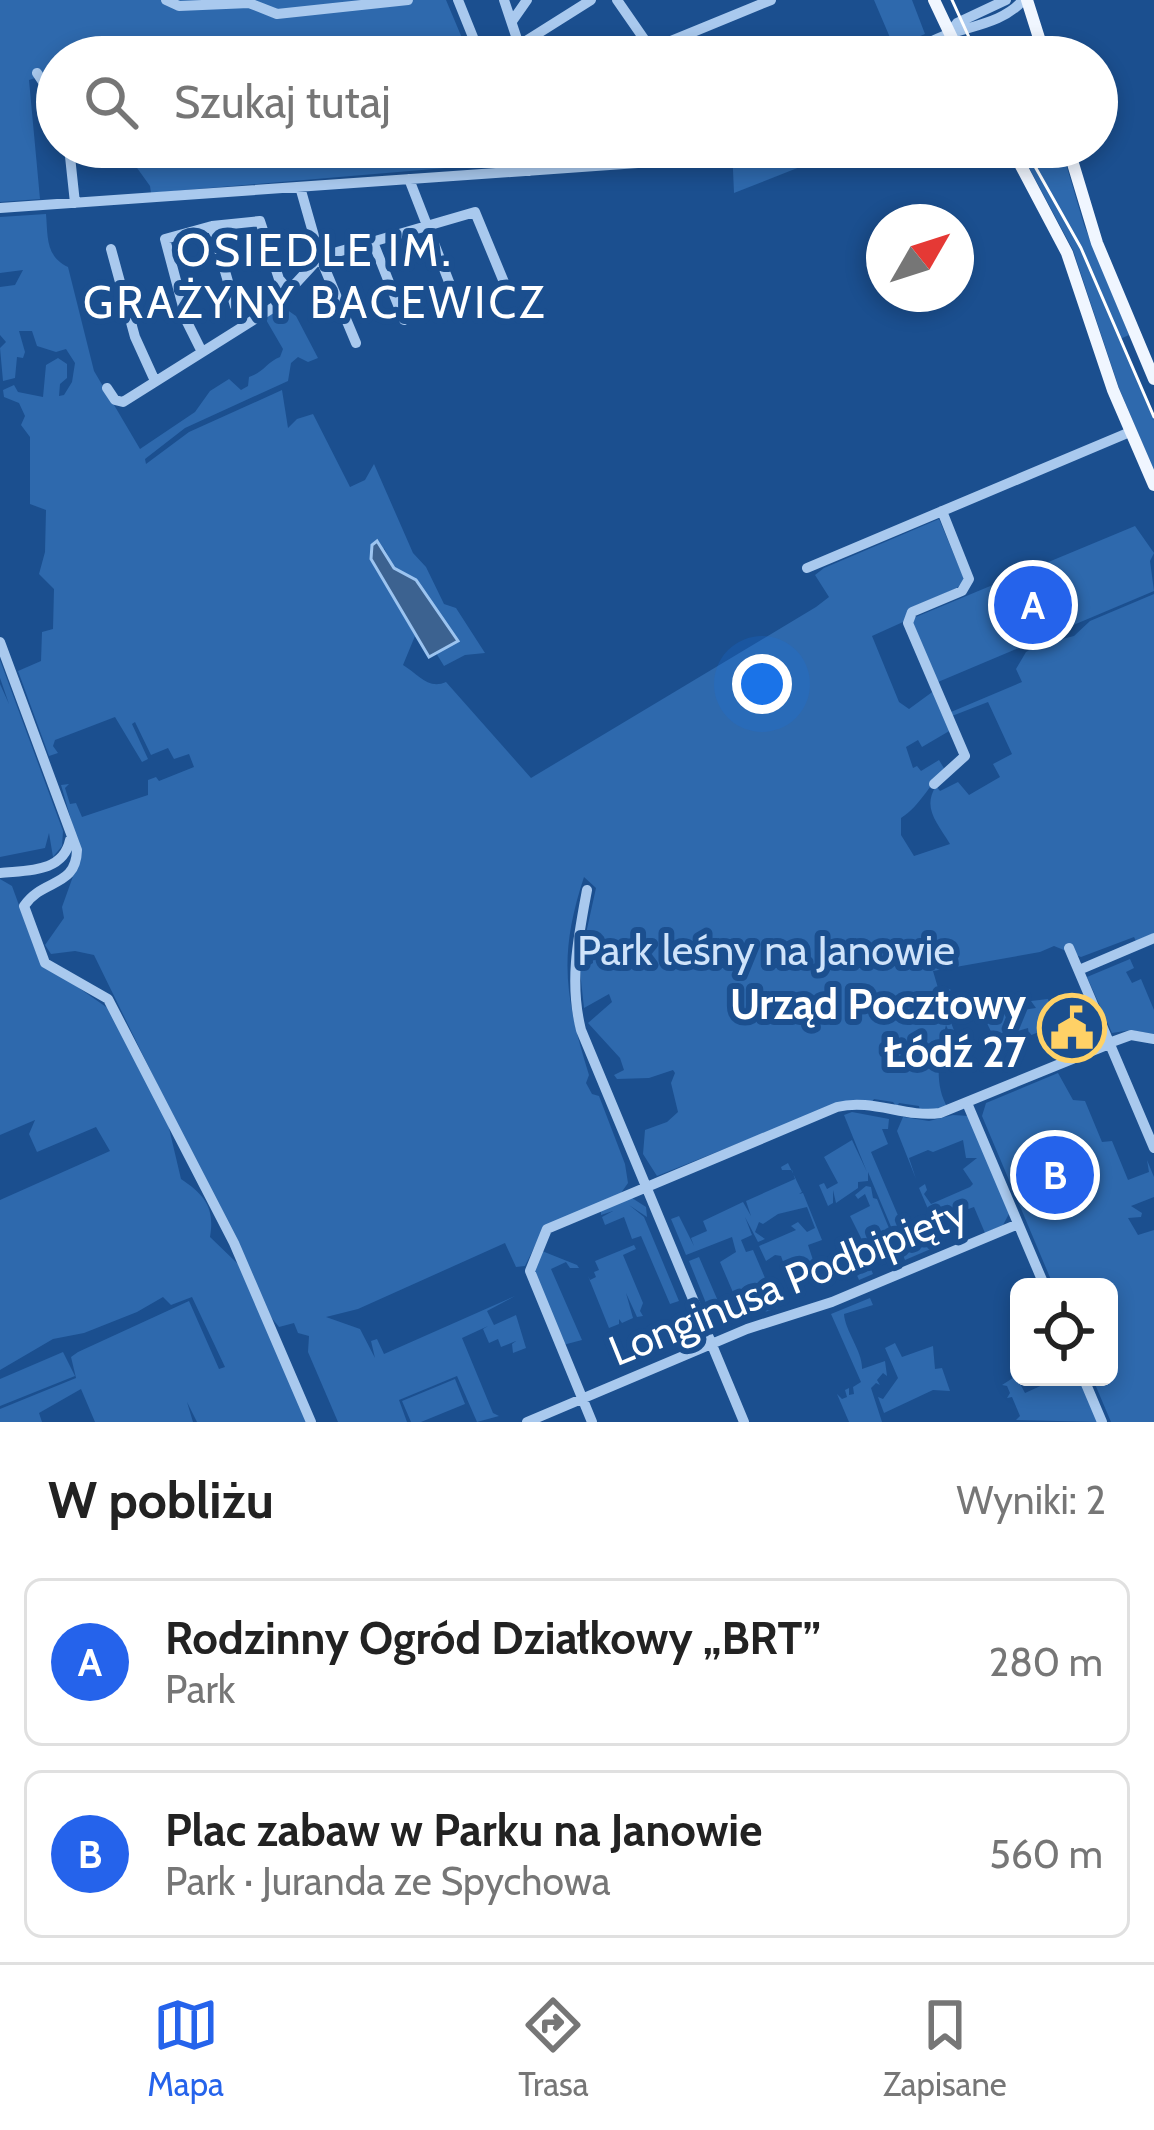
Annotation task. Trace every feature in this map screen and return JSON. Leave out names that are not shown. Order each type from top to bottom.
[{"type":"main road","points":[[934,0],[950,36]]},
{"type":"main road","points":[[1025,0],[1038,36]]},
{"type":"main road","points":[[1022,168],[1067,253],[1130,432],[1154,485]]},
{"type":"main road","points":[[1074,168],[1090,223],[1154,379]]},
{"type":"street","points":[[166,0],[179,6],[254,3],[278,14],[407,0]]},
{"type":"street","points":[[458,0],[473,36]]},
{"type":"street","points":[[504,0],[514,36]]},
{"type":"street","points":[[513,20],[527,0]]},
{"type":"street","points":[[541,36],[591,0]]},
{"type":"street","points":[[617,0],[642,36]]},
{"type":"street","points":[[683,36],[772,0]]},
{"type":"street","points":[[949,33],[957,22],[1006,0]]},
{"type":"street","points":[[943,36],[962,33],[1025,0]]},
{"type":"street","points":[[71,168],[75,203]]},
{"type":"street","points":[[0,208],[568,168]]},
{"type":"street","points":[[409,179],[458,305]]},
{"type":"street","points":[[300,187],[320,257],[356,343]]},
{"type":"street","points":[[107,388],[120,403],[274,307],[320,257],[480,210],[506,287],[498,290]]},
{"type":"street","points":[[202,352],[187,322],[164,240],[212,226],[262,222],[280,279],[289,291]]},
{"type":"street","points":[[212,226],[245,325]]},
{"type":"street","points":[[373,242],[404,320]]},
{"type":"street","points":[[111,249],[135,337],[155,381]]},
{"type":"street","points":[[807,568],[1130,432]]},
{"type":"street","points":[[934,784],[961,762],[965,751],[908,622],[918,608],[962,591],[970,579],[942,512]]},
{"type":"street","points":[[0,642],[77,850],[68,877],[34,891],[24,905],[40,954],[49,966],[108,999],[234,1243],[311,1422]]},
{"type":"street","points":[[0,873],[40,869],[63,858],[70,837]]},
{"type":"street","points":[[587,890],[575,949],[577,1015],[602,1088],[744,1422]]},
{"type":"street","points":[[1079,970],[1154,938]]},
{"type":"street","points":[[1070,948],[1154,1148]]},
{"type":"street","points":[[592,1422],[530,1265],[547,1229],[837,1106],[858,1103],[933,1115],[1109,1043],[1134,1035],[1154,1039]]},
{"type":"street","points":[[968,1103],[1041,1278]]},
{"type":"street","name":"Longinusa Podbipięty","points":[[527,1422],[747,1329],[850,1295],[1018,1224]]},
{"type":"street","points":[[1087,1386],[1102,1422]]},
{"type":"green space","points":[[0,0],[446,0],[461,36],[36,36],[36,78],[29,80],[40,199],[0,202]]},
{"type":"green space","points":[[874,0],[912,0],[925,34],[889,36]]},
{"type":"green space","points":[[137,168],[445,168],[151,193]]},
{"type":"green space","points":[[733,168],[797,168],[734,193]]},
{"type":"green space","points":[[1029,168],[1067,168],[1084,225],[1129,335],[1120,339],[1154,420],[1154,471],[1119,388],[1073,250]]},
{"type":"green space","name":"Park leśny na Janowie","points":[[46,214],[49,245],[68,267],[94,371],[140,449],[195,412],[210,391],[229,379],[241,390],[248,386],[249,377],[280,357],[283,349],[265,318],[283,307],[296,316],[318,358],[308,362],[298,357],[291,363],[288,381],[185,428],[145,459],[146,464],[189,432],[282,390],[288,428],[313,414],[350,487],[365,480],[374,464],[413,553],[426,567],[444,604],[456,608],[485,653],[465,655],[444,666],[436,653],[458,640],[416,580],[394,568],[384,548],[389,589],[415,636],[403,665],[428,683],[446,682],[531,778],[816,607],[829,597],[815,575],[824,568],[939,519],[965,581],[910,608],[903,622],[872,636],[899,702],[909,709],[935,690],[951,730],[922,747],[918,740],[906,747],[913,768],[921,771],[939,760],[945,770],[901,818],[901,835],[914,856],[950,844],[931,808],[936,786],[940,791],[958,782],[969,795],[1000,777],[993,764],[1012,754],[988,702],[952,716],[951,712],[1022,682],[1016,669],[1026,652],[1038,645],[1074,636],[1090,621],[1154,594],[1154,933],[1081,957],[1054,946],[933,971],[938,988],[945,993],[940,1004],[956,1036],[952,1039],[946,1025],[939,1078],[948,1108],[920,1111],[919,1106],[899,1103],[897,1107],[874,1099],[844,1101],[657,1176],[643,1154],[645,1130],[678,1112],[671,1083],[675,1073],[617,1079],[614,1075],[624,1070],[620,1058],[588,1023],[612,1002],[609,994],[584,1008],[580,971],[593,963],[592,940],[585,938],[596,888],[584,877],[570,930],[570,999],[589,1075],[586,1083],[599,1096],[628,1183],[621,1193],[544,1227],[525,1266],[516,1267],[505,1243],[358,1309],[326,1317],[360,1329],[375,1358],[371,1341],[377,1339],[384,1354],[515,1296],[487,1311],[494,1325],[516,1315],[526,1348],[513,1353],[516,1341],[501,1347],[498,1339],[489,1343],[483,1329],[488,1326],[462,1338],[493,1413],[499,1416],[477,1422],[457,1376],[399,1400],[407,1422],[338,1422],[308,1352],[309,1336],[298,1333],[294,1323],[279,1327],[271,1317],[94,955],[51,954],[45,945],[64,918],[62,907],[81,854],[61,785],[69,784],[65,788],[70,804],[76,803],[82,817],[148,795],[148,780],[156,777],[159,781],[194,767],[189,754],[174,759],[168,748],[151,755],[135,722],[148,759],[142,762],[115,717],[55,740],[58,753],[49,756],[18,671],[41,661],[42,632],[53,629],[54,589],[39,574],[46,510],[30,504],[30,437],[21,425],[25,416],[19,403],[4,397],[3,390],[14,385],[18,392],[43,397],[46,365],[58,358],[67,364],[59,396],[64,395],[75,363],[66,349],[56,352],[37,346],[32,331],[19,331],[25,352],[23,358],[17,357],[15,378],[3,381],[0,348],[6,342],[0,335],[0,287],[15,285],[23,270],[0,273],[0,217]]},
{"type":"green space","points":[[1135,526],[1154,553],[1150,561],[1154,591],[938,682],[911,619]]},
{"type":"green space","points":[[0,660],[63,831],[62,846],[53,857],[49,833],[45,848],[0,857],[0,684],[9,704],[0,678]]},
{"type":"green space","points":[[0,879],[12,886],[39,960],[109,1009],[168,1124],[181,1179],[206,1203],[210,1237],[238,1264],[308,1422],[197,1422],[187,1402],[193,1422],[95,1422],[81,1389],[39,1413],[42,1422],[0,1422],[0,1409],[76,1378],[71,1357],[78,1352],[189,1301],[219,1369],[225,1367],[192,1297],[171,1305],[163,1297],[84,1333],[53,1339],[0,1370],[0,1200],[110,1151],[96,1127],[37,1152],[29,1134],[35,1120],[0,1135]]},
{"type":"green space","points":[[1130,959],[1134,968],[1126,972],[1132,983],[1141,979],[1154,1010],[1154,1034],[1112,1033],[1087,977]]},
{"type":"green space","points":[[1048,999],[1056,1025],[1029,1036],[1028,1028],[994,1038],[988,1015],[1036,1008],[1031,1001]]},
{"type":"green space","points":[[1058,1073],[1073,1100],[1085,1101],[1102,1142],[1112,1141],[1128,1180],[1149,1172],[1147,1160],[1154,1177],[1154,1197],[1131,1206],[1141,1217],[1128,1218],[1138,1235],[1154,1230],[1154,1422],[1111,1422],[1096,1386],[1118,1386],[1118,1278],[1050,1278],[982,1116],[986,1103]]},
{"type":"green space","points":[[852,1112],[889,1119],[888,1129],[882,1129],[888,1144],[871,1152],[911,1246],[916,1250],[931,1243],[933,1248],[905,1260],[868,1172],[868,1181],[858,1182],[858,1188],[836,1203],[833,1190],[833,1203],[828,1206],[819,1185],[824,1183],[827,1189],[838,1183],[824,1157],[852,1140],[867,1172],[844,1115]]},
{"type":"green space","points":[[969,1116],[1010,1212],[1003,1225],[985,1233],[974,1207],[935,1221],[943,1244],[919,1188],[925,1184],[924,1194],[931,1204],[970,1187],[973,1184],[963,1169],[977,1158],[966,1158],[963,1140],[928,1150],[909,1158],[916,1179],[897,1131],[903,1117],[929,1121]]},
{"type":"green space","points":[[793,1174],[822,1240],[808,1245],[816,1269],[789,1279],[781,1256],[766,1261],[759,1246],[796,1230],[791,1226],[798,1222],[807,1232],[815,1228],[807,1207],[759,1222],[755,1232],[765,1239],[758,1242],[745,1217],[752,1235],[741,1240],[746,1252],[753,1250],[778,1308],[723,1324],[712,1318],[689,1261],[699,1257],[724,1315],[732,1318],[761,1306],[752,1288],[735,1297],[720,1262],[736,1252],[732,1237],[686,1255],[671,1219],[679,1216],[694,1246],[691,1238],[707,1231],[703,1221],[743,1202],[751,1216],[746,1201],[795,1179]]},
{"type":"green space","points":[[866,1186],[877,1199],[898,1250],[886,1247],[856,1258],[861,1267],[869,1264],[873,1274],[859,1280],[844,1245],[849,1242],[852,1248],[863,1242],[850,1216],[870,1206],[865,1194],[858,1199],[855,1195]]},
{"type":"green space","points":[[632,1198],[646,1207],[647,1217],[629,1205],[644,1217],[679,1301],[670,1304],[641,1236],[632,1239],[624,1217],[605,1225],[602,1217],[613,1211],[601,1215],[601,1209]]},
{"type":"green space","points":[[634,1245],[636,1249],[623,1255],[643,1303],[643,1316],[637,1317],[626,1293],[633,1318],[622,1323],[619,1319],[619,1324],[609,1328],[588,1276],[590,1280],[596,1277],[595,1261]]},
{"type":"green space","points":[[542,1251],[577,1265],[579,1268],[570,1268],[566,1262],[551,1269],[582,1340],[563,1345],[532,1271]]},
{"type":"green space","points":[[870,1298],[873,1305],[844,1314],[862,1369],[885,1361],[887,1376],[883,1373],[877,1380],[880,1385],[871,1388],[882,1422],[849,1422],[837,1394],[847,1397],[849,1388],[849,1395],[854,1394],[853,1387],[861,1382],[831,1314]]},
{"type":"green space","points":[[895,1343],[902,1357],[933,1346],[935,1369],[942,1368],[950,1391],[933,1390],[884,1413],[878,1397],[883,1399],[898,1378],[885,1348]]},
{"type":"green space","points":[[63,1352],[75,1376],[0,1406],[0,1379]]},
{"type":"green space","points":[[455,1379],[465,1404],[411,1422],[402,1401]]},
{"type":"green space","points":[[1010,1380],[1010,1386],[1021,1386],[1025,1393],[1040,1386],[1083,1386],[1098,1422],[1016,1420],[1020,1416],[1012,1397],[1007,1398],[1007,1386],[1002,1385]]},
{"type":"shaded area","points":[[377,541],[394,568],[416,580],[458,641],[429,657],[371,559]]},
{"type":"tram line","points":[[952,0],[968,36]]},
{"type":"tram line","points":[[1036,168],[1081,248],[1154,417]]},
{"type":"place","name":"Rodzinny Ogród Działkowy „BRT”","points":[[1033,605]]},
{"type":"place","name":"Urząd Pocztowy Łódź 27","points":[[1072,1028]]},
{"type":"place","name":"Plac zabaw w Parku na Janowie","points":[[1055,1175]]},
{"type":"district","name":"OSIEDLE IM. GRAŻYNY BACEWICZ","points":[[315,276]]}]
